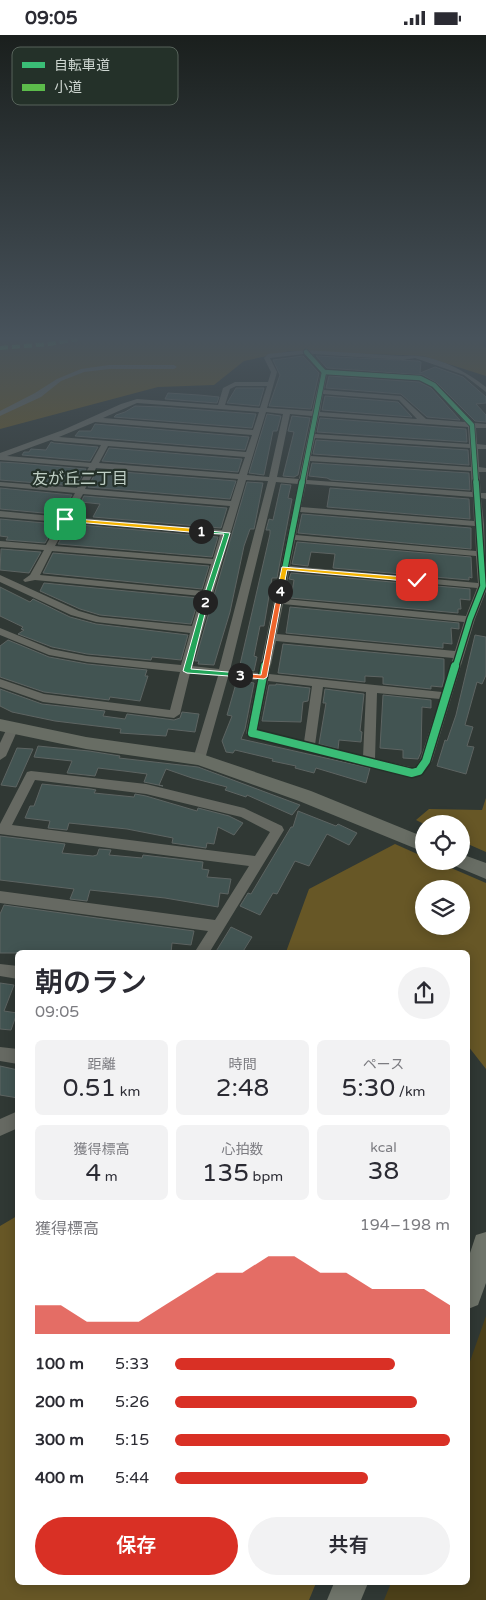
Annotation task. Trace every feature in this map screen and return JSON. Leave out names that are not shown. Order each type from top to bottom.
[{"type":"main road","points":[[470,1289],[486,1245]]},
{"type":"main road","points":[[344,1600],[350,1585]]},
{"type":"street","points":[[0,457],[52,438],[108,412]]},
{"type":"street","points":[[0,683],[43,699],[174,714],[187,671],[196,630],[263,412]]},
{"type":"street","points":[[288,412],[486,425]]},
{"type":"street","points":[[199,759],[224,673],[273,481],[288,412]]},
{"type":"street","points":[[414,412],[423,421]]},
{"type":"street","points":[[316,414],[252,733],[412,773],[419,771],[426,761],[470,619],[483,586],[480,524],[482,495],[475,469],[472,425],[460,412]]},
{"type":"street","points":[[94,420],[256,433]]},
{"type":"street","points":[[312,435],[486,447]]},
{"type":"street","points":[[52,438],[250,455]]},
{"type":"street","points":[[18,586],[34,577],[105,444]]},
{"type":"street","points":[[0,457],[273,481],[482,495]]},
{"type":"street","points":[[308,458],[486,470]]},
{"type":"street","points":[[0,484],[236,504]]},
{"type":"street","points":[[296,509],[480,524]]},
{"type":"street","points":[[0,514],[227,533]]},
{"type":"street","points":[[290,537],[481,554]]},
{"type":"street","points":[[0,544],[217,562]]},
{"type":"street","points":[[284,568],[483,586]]},
{"type":"street","points":[[34,577],[208,594]]},
{"type":"street","points":[[0,578],[75,613],[100,620],[196,630]]},
{"type":"street","points":[[278,601],[470,619]]},
{"type":"street","points":[[0,631],[49,652],[87,659],[187,671],[224,673],[445,696]]},
{"type":"street","points":[[272,637],[459,655]]},
{"type":"street","points":[[309,747],[318,683]]},
{"type":"street","points":[[369,762],[372,688]]},
{"type":"street","points":[[0,757],[6,727],[86,743],[199,759],[305,796],[415,841]]},
{"type":"street","points":[[203,950],[219,926],[278,830],[244,813],[146,789],[31,775],[2,829],[258,862]]},
{"type":"street","points":[[470,865],[486,871]]},
{"type":"street","points":[[0,897],[219,926]]},
{"type":"street","points":[[0,970],[15,972]]},
{"type":"street","points":[[0,1054],[15,1056]]},
{"type":"street","points":[[0,1128],[15,1120]]},
{"type":"shaded area","points":[[0,412],[64,412],[0,429]]},
{"type":"shaded area","points":[[486,798],[486,852],[470,845],[470,815],[422,815],[429,809],[482,810]]},
{"type":"shaded area","points":[[395,844],[415,853],[415,870],[456,870],[486,883],[486,1069],[470,1049],[470,950],[287,950],[309,889]]},
{"type":"shaded area","points":[[15,1217],[15,1585],[315,1585],[309,1600],[0,1600],[0,1226]]},
{"type":"shaded area","points":[[486,1316],[486,1600],[384,1600],[390,1585],[470,1585],[470,1361]]},
{"type":"building","points":[[125,412],[230,412],[256,414],[252,428],[114,417]]},
{"type":"building","points":[[348,412],[407,412],[412,417]]},
{"type":"building","points":[[421,412],[453,412],[460,420],[427,417]]},
{"type":"building","points":[[466,412],[483,412],[486,415],[486,422],[475,421]]},
{"type":"building","points":[[267,414],[281,416],[277,431],[273,431],[264,475],[249,473]]},
{"type":"building","points":[[292,416],[310,418],[298,475],[294,477],[283,476],[294,432],[288,431]]},
{"type":"building","points":[[320,418],[466,429],[467,442],[317,432]]},
{"type":"building","points":[[95,424],[249,437],[245,450],[75,436],[79,431],[91,431]]},
{"type":"building","points":[[316,440],[468,450],[469,465],[313,454]]},
{"type":"building","points":[[51,442],[98,447],[90,461],[22,455],[31,449],[46,450]]},
{"type":"building","points":[[109,448],[242,459],[238,472],[102,461]]},
{"type":"building","points":[[0,462],[86,469],[76,486],[0,480]]},
{"type":"building","points":[[312,463],[469,473],[470,490],[331,480],[309,476]]},
{"type":"building","points":[[97,470],[236,481],[230,499],[88,487]]},
{"type":"building","points":[[247,482],[263,483],[254,529],[250,529],[244,546],[230,612],[214,665],[198,664],[199,661],[195,661]]},
{"type":"building","points":[[281,484],[291,485],[288,498],[292,499],[277,578],[272,578],[264,626],[260,626],[254,656],[257,657],[254,671],[239,669],[270,534],[270,530],[266,530],[269,519],[273,520]]},
{"type":"building","points":[[0,488],[72,495],[68,501],[61,501],[54,514],[0,509]]},
{"type":"building","points":[[330,488],[469,499],[470,519],[327,507]]},
{"type":"building","points":[[84,496],[227,508],[221,528],[93,517],[100,504],[81,502]]},
{"type":"building","points":[[302,514],[471,528],[471,549],[298,533]]},
{"type":"building","points":[[0,519],[56,524],[45,543],[6,540],[8,537],[0,536]]},
{"type":"building","points":[[69,524],[218,537],[212,557],[58,544]]},
{"type":"building","points":[[297,542],[471,557],[472,578],[469,577],[469,580],[333,568],[335,554],[311,552],[308,566],[292,564]]},
{"type":"building","points":[[1,549],[41,552],[29,573],[0,570]]},
{"type":"building","points":[[53,553],[209,566],[202,589],[43,573]]},
{"type":"building","points":[[291,573],[470,589],[470,600],[460,599],[461,609],[458,609],[458,613],[291,598],[294,580],[289,579]]},
{"type":"building","points":[[44,583],[199,598],[191,624],[100,615],[80,609],[40,591]]},
{"type":"building","points":[[0,587],[30,602],[33,599],[70,617],[96,624],[188,635],[181,660],[152,657],[151,660],[87,654],[52,647],[18,634],[24,630],[21,629],[23,627],[0,616]]},
{"type":"building","points":[[290,607],[459,623],[459,629],[451,628],[452,644],[443,643],[443,648],[286,633]]},
{"type":"building","points":[[475,635],[486,637],[486,675],[482,684],[477,682],[465,725],[473,727],[467,746],[474,747],[466,774],[437,766],[445,740],[447,741],[456,715]]},
{"type":"building","points":[[8,640],[49,657],[87,664],[147,670],[145,676],[148,676],[140,701],[110,697],[109,700],[44,692],[0,677],[0,646]]},
{"type":"building","points":[[283,644],[444,659],[444,679],[442,687],[431,686],[431,689],[383,684],[383,677],[365,676],[365,682],[278,673]]},
{"type":"building","points":[[237,680],[254,683],[245,729],[241,739],[370,768],[366,783],[316,768],[314,773],[295,768],[296,766],[272,761],[273,759],[235,750],[233,753],[226,752],[222,741],[232,716],[227,715]]},
{"type":"building","points":[[276,684],[310,688],[308,701],[303,702],[301,722],[262,721],[269,685]]},
{"type":"building","points":[[0,689],[42,704],[105,711],[103,716],[125,719],[127,714],[174,720],[180,718],[182,712],[199,714],[195,732],[168,729],[166,736],[120,733],[121,729],[55,721],[12,712],[0,706]]},
{"type":"building","points":[[325,689],[364,694],[360,731],[362,732],[361,742],[339,740],[338,749],[319,744],[326,703],[323,703]]},
{"type":"building","points":[[383,695],[431,700],[431,708],[422,707],[421,752],[418,759],[403,758],[403,750],[380,748]]},
{"type":"building","points":[[38,746],[89,751],[120,756],[119,758],[198,767],[300,805],[292,815],[247,795],[246,797],[225,790],[227,787],[166,769],[159,785],[163,786],[144,782],[147,774],[98,768],[95,776],[67,773],[72,761],[34,757]]},
{"type":"building","points":[[17,748],[33,749],[16,787],[1,785]]},
{"type":"building","points":[[42,784],[96,790],[94,793],[134,797],[135,794],[146,796],[197,811],[198,808],[229,816],[243,823],[234,835],[218,827],[214,844],[207,843],[206,848],[172,843],[173,838],[127,829],[69,823],[67,830],[48,828],[50,821],[25,818],[30,806],[34,806]]},
{"type":"building","points":[[298,811],[336,826],[338,824],[357,833],[349,845],[327,834],[309,866],[295,861],[277,894],[273,893],[260,915],[240,906],[248,893],[251,894],[291,827],[293,827]]},
{"type":"building","points":[[0,836],[65,844],[62,853],[93,856],[97,855],[99,849],[111,850],[109,855],[142,858],[143,855],[203,862],[202,869],[209,870],[207,877],[231,879],[228,894],[220,893],[218,907],[165,898],[90,890],[87,901],[70,899],[74,889],[0,880]]},
{"type":"building","points":[[4,905],[194,931],[191,945],[172,943],[171,950],[15,950],[15,953],[0,953],[0,914]]},
{"type":"building","points":[[231,927],[252,937],[244,950],[217,950]]},
{"type":"building","points":[[0,983],[14,985],[4,1011],[15,1013],[15,1019],[11,1030],[0,1029]]},
{"type":"building","points":[[0,1066],[15,1069],[15,1098],[0,1095]]},
{"type":"cycle path","points":[[316,412],[252,733],[412,773],[419,771],[426,761],[470,619],[483,586],[472,425],[460,412]]},
{"type":"district","name":"友が丘二丁目","points":[[80,478]]},
{"type":"route","points":[[65,519],[227,533],[196,630],[187,671],[264,677],[284,568],[417,580]]}]
